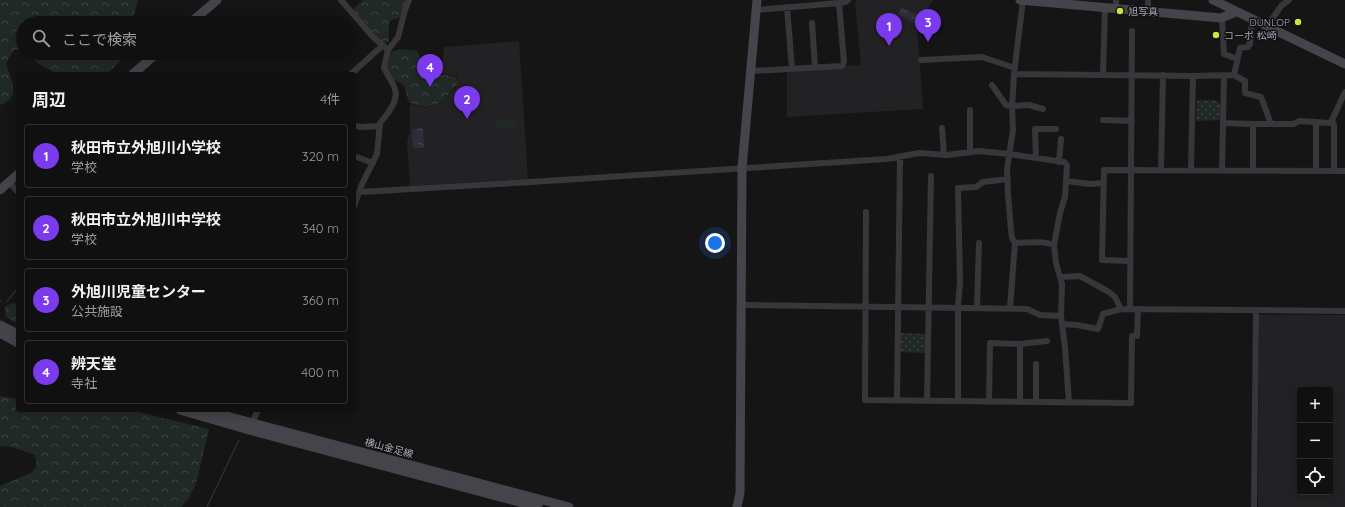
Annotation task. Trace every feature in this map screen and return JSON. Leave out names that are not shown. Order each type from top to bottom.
[{"type":"street","points":[[198,16],[217,0]]},
{"type":"street","points":[[341,0],[356,16]]},
{"type":"street","points":[[354,72],[398,37],[409,0]]},
{"type":"street","points":[[737,507],[740,493],[742,168],[757,0]]},
{"type":"street","points":[[756,10],[839,3],[846,2],[848,0]]},
{"type":"street","points":[[1010,308],[1015,243],[1010,230],[1008,179],[1009,154],[1013,130],[1012,106],[1014,71],[1022,0],[1069,2],[1105,7],[1116,4],[1148,11],[1222,17],[1236,12]]},
{"type":"street","points":[[1148,0],[1148,11]]},
{"type":"street","points":[[1213,0],[1345,64]]},
{"type":"street","points":[[1267,26],[1282,2],[1289,0]]},
{"type":"street","points":[[751,71],[842,66],[844,62],[839,3]]},
{"type":"street","points":[[787,7],[792,69]]},
{"type":"street","points":[[1103,75],[1105,7]]},
{"type":"street","points":[[356,16],[385,48],[384,68],[394,86],[396,94],[394,103],[380,122],[377,154],[356,201]]},
{"type":"street","points":[[1222,17],[1224,54],[1237,59]]},
{"type":"street","points":[[1234,75],[1240,48],[1248,47],[1250,44],[1252,19]]},
{"type":"street","points":[[812,23],[815,67]]},
{"type":"street","points":[[1130,309],[1132,31]]},
{"type":"street","points":[[921,60],[982,57],[1014,71],[1103,75],[1234,75],[1245,81],[1245,93],[1261,97],[1271,124]]},
{"type":"street","points":[[135,72],[149,60]]},
{"type":"street","points":[[1161,169],[1163,75]]},
{"type":"street","points":[[1191,169],[1193,76]]},
{"type":"street","points":[[1222,170],[1224,76]]},
{"type":"street","points":[[992,85],[1006,105],[1029,105],[1043,109]]},
{"type":"street","points":[[1223,124],[1294,124],[1299,122],[1330,122],[1345,92]]},
{"type":"street","points":[[970,110],[970,152]]},
{"type":"street","points":[[1103,120],[1132,121]]},
{"type":"street","points":[[1332,120],[1334,125],[1334,171]]},
{"type":"street","points":[[1316,123],[1316,171]]},
{"type":"street","points":[[1253,124],[1254,170]]},
{"type":"street","points":[[356,125],[360,127],[380,126]]},
{"type":"street","points":[[942,128],[944,155]]},
{"type":"street","points":[[1036,158],[1035,129],[1056,129]]},
{"type":"street","points":[[1059,162],[1060,139]]},
{"type":"street","points":[[360,192],[887,159],[919,153],[944,155],[979,151],[1064,162],[1067,165],[1065,197],[1060,213],[1054,245],[1056,263],[1062,284],[1061,316],[1069,403]]},
{"type":"street","points":[[356,157],[373,163]]},
{"type":"street","points":[[897,400],[900,157]]},
{"type":"street","points":[[1130,261],[1102,260],[1104,170],[1191,169],[1345,171]]},
{"type":"street","points":[[0,190],[16,176]]},
{"type":"street","points":[[927,401],[931,176]]},
{"type":"street","points":[[958,401],[958,307],[960,282],[958,188],[976,187],[983,182],[1008,179]]},
{"type":"street","points":[[1066,180],[1090,184],[1103,183]]},
{"type":"street","points":[[9,182],[16,190]]},
{"type":"street","points":[[866,212],[866,400],[1131,403],[1132,336],[1137,336],[1138,309]]},
{"type":"street","points":[[1015,243],[1036,241],[1048,242],[1054,245]]},
{"type":"street","points":[[977,308],[979,243]]},
{"type":"street","points":[[1061,277],[1080,276],[1113,295],[1121,309]]},
{"type":"street","points":[[741,305],[1010,308],[1027,309],[1040,316],[1061,316]]},
{"type":"street","points":[[1062,324],[1098,329],[1103,314],[1121,309],[1345,311]]},
{"type":"street","points":[[1254,507],[1256,310]]},
{"type":"street","points":[[0,325],[16,333]]},
{"type":"street","points":[[0,333],[16,342]]},
{"type":"street","points":[[989,402],[990,343],[1020,344],[1048,342]]},
{"type":"street","points":[[1020,344],[1020,402]]},
{"type":"street","points":[[1036,364],[1036,402]]},
{"type":"street","name":"横山金足線","points":[[187,412],[538,507]]},
{"type":"street","name":"横山金足線","points":[[211,412],[569,507]]},
{"type":"street","points":[[252,423],[257,412]]},
{"type":"shaded area","points":[[857,0],[933,0],[917,27],[923,109],[787,117],[787,69],[861,65],[855,3]]},
{"type":"shaded area","points":[[519,41],[528,179],[410,186],[407,142],[410,129],[410,104],[426,108],[440,103],[455,89],[459,83],[457,76],[441,73],[444,47]]},
{"type":"shaded area","points":[[1259,315],[1345,315],[1345,507],[1258,507]]},
{"type":"green space","points":[[0,0],[138,0],[134,16],[16,16],[16,50],[14,50],[6,63],[12,82],[13,93],[7,102],[0,105]]},
{"type":"green space","points":[[363,0],[406,0],[399,18],[391,20],[389,23],[389,41],[386,43],[382,43],[353,9]]},
{"type":"green space","points":[[401,49],[417,51],[420,56],[421,64],[434,75],[456,77],[459,83],[440,103],[426,107],[409,103],[404,85],[393,79],[387,68],[391,52]]},
{"type":"green space","points":[[35,60],[121,60],[108,72],[54,72]]},
{"type":"green space","points":[[1197,100],[1216,100],[1221,105],[1220,120],[1196,121]]},
{"type":"green space","points":[[516,119],[516,128],[497,129],[496,120]]},
{"type":"green space","points":[[12,303],[16,304],[16,323],[6,317],[5,307]]},
{"type":"green space","points":[[900,333],[926,334],[926,353],[900,352]]},
{"type":"green space","points":[[0,396],[16,399],[16,412],[137,412],[209,429],[196,484],[188,500],[180,507],[0,507],[0,486],[31,473],[37,466],[35,455],[12,447],[0,446]]},
{"type":"water","points":[[902,7],[920,17],[916,24],[898,14]]},
{"type":"water","points":[[423,128],[424,148],[413,148],[412,129]]},
{"type":"waterway","points":[[7,301],[16,290]]},
{"type":"waterway","points":[[207,507],[239,440]]},
{"type":"place","name":"旭写真","points":[[1120,11]]},
{"type":"place","name":"DUNLOP","points":[[1298,22]]},
{"type":"place","name":"コーポ 松崎","points":[[1216,35]]},
{"type":"place","name":"外旭川児童センター","points":[[928,42]]},
{"type":"place","name":"秋田市立外旭川小学校","points":[[889,46]]},
{"type":"place","name":"辨天堂","points":[[430,87]]},
{"type":"place","name":"秋田市立外旭川中学校","points":[[467,119]]}]
